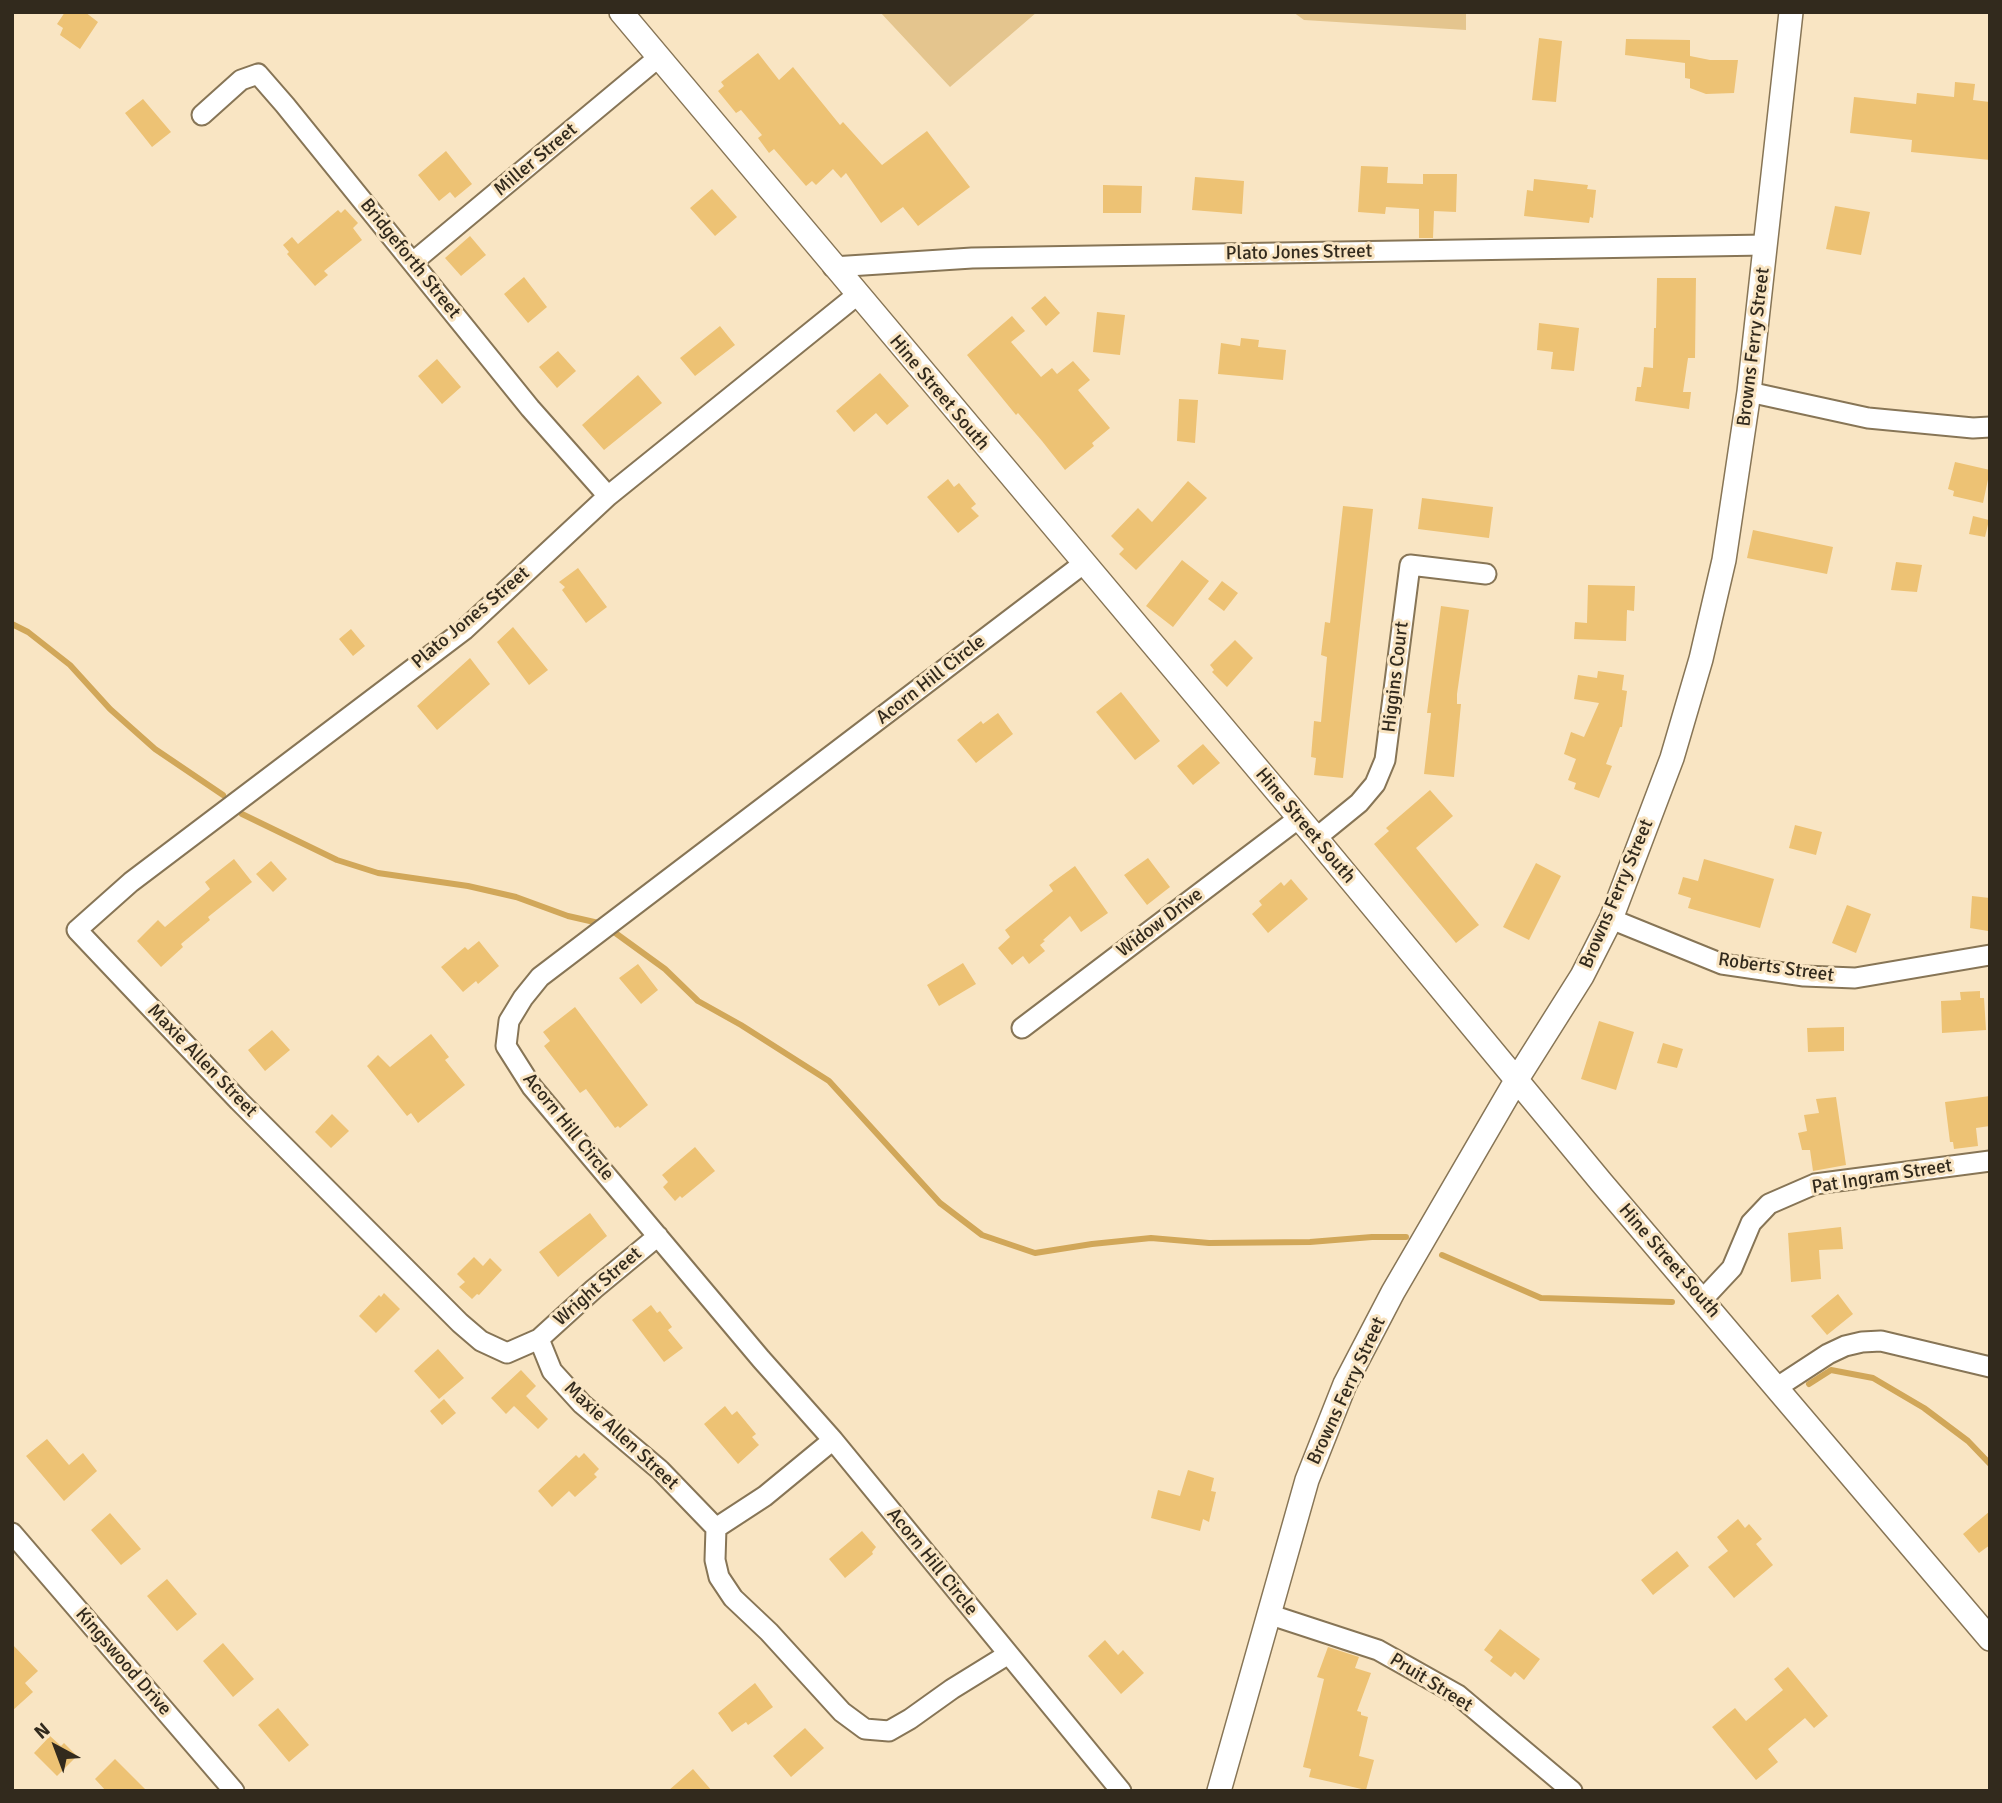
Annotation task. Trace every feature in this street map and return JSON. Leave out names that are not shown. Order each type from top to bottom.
[{"type":"street","name":"Hine Street South","points":[[621,12],[1316,838],[1602,1183],[1990,1639]]},
{"type":"street","name":"Browns Ferry Street","points":[[1219,1791],[1307,1480],[1345,1384],[1393,1292],[1517,1080],[1582,976],[1611,919],[1672,758],[1701,659],[1724,560],[1749,392],[1791,12]]},
{"type":"street","name":"Miller Street","points":[[413,262],[659,57]]},
{"type":"street","name":"Bridgeforth Street","points":[[202,115],[241,80],[258,75],[530,408],[608,496]]},
{"type":"street","name":"Plato Jones Street","points":[[833,267],[972,258],[1766,245]]},
{"type":"street","name":"Plato Jones Street","points":[[77,930],[131,882],[464,630],[608,496],[857,295]]},
{"type":"street","points":[[1749,392],[1868,418],[1973,428],[1990,427]]},
{"type":"street","name":"Acorn Hill Circle","points":[[1083,564],[540,977],[509,1021],[506,1046],[531,1087],[833,1440],[1121,1791]]},
{"type":"street","name":"Higgins Court","points":[[1316,838],[1359,803],[1376,784],[1385,760],[1410,565],[1486,574]]},
{"type":"street","name":"Widow Drive","points":[[1022,1028],[1298,818]]},
{"type":"street","name":"Roberts Street","points":[[1611,919],[1723,964],[1804,976],[1855,978],[1990,956]]},
{"type":"street","name":"Maxie Allen Street","points":[[77,930],[239,1101],[460,1323],[481,1341],[507,1353],[539,1339],[552,1371],[582,1404],[660,1470],[716,1528]]},
{"type":"street","name":"Pat Ingram Street","points":[[1703,1299],[1732,1268],[1751,1223],[1769,1204],[1815,1184],[1990,1161]]},
{"type":"street","name":"Wright Street","points":[[539,1339],[658,1236]]},
{"type":"street","points":[[1776,1388],[1828,1354],[1862,1342],[1881,1341],[1990,1367]]},
{"type":"street","points":[[833,1440],[765,1496],[716,1528],[715,1560],[719,1577],[733,1598],[769,1632],[842,1712],[865,1729],[890,1731],[1007,1655]]},
{"type":"street","name":"Kingswood Drive","points":[[16,1546],[234,1791]]},
{"type":"street","name":"Pruit Street","points":[[1268,1614],[1378,1650],[1458,1695],[1572,1791]]},
{"type":"shaded area","points":[[880,12],[1037,12],[950,87]]},
{"type":"shaded area","points":[[1293,12],[1466,12],[1466,30],[1304,20]]},
{"type":"building","points":[[65,12],[85,12],[98,22],[80,49],[60,35],[63,28],[57,24]]},
{"type":"building","points":[[1539,38],[1562,41],[1556,102],[1532,100]]},
{"type":"building","points":[[1626,39],[1690,40],[1690,56],[1710,60],[1738,60],[1734,93],[1706,94],[1690,88],[1690,79],[1685,78],[1685,63],[1625,55]]},
{"type":"building","points":[[758,53],[779,80],[793,67],[840,125],[843,122],[882,165],[927,131],[970,187],[918,226],[903,207],[881,223],[846,173],[841,178],[833,169],[816,185],[812,181],[806,186],[774,149],[769,153],[758,138],[762,135],[741,110],[736,113],[718,91],[724,86],[721,82]]},
{"type":"building","points":[[1955,82],[1975,84],[1973,100],[1990,102],[1990,160],[1911,152],[1912,140],[1850,133],[1854,97],[1916,104],[1917,93],[1954,97]]},
{"type":"building","points":[[143,99],[171,132],[152,147],[125,113]]},
{"type":"building","points":[[446,151],[472,184],[455,198],[450,192],[439,201],[418,175]]},
{"type":"building","points":[[1361,166],[1388,167],[1387,183],[1423,184],[1423,174],[1457,174],[1456,212],[1434,211],[1433,238],[1419,238],[1419,209],[1386,207],[1385,214],[1358,212]]},
{"type":"building","points":[[1195,177],[1244,181],[1242,214],[1192,210]]},
{"type":"building","points":[[1534,179],[1588,185],[1587,189],[1596,190],[1593,218],[1590,217],[1589,223],[1524,216],[1527,190],[1533,191]]},
{"type":"building","points":[[1103,185],[1142,186],[1141,213],[1103,213]]},
{"type":"building","points":[[712,189],[737,217],[715,236],[690,208]]},
{"type":"building","points":[[1835,206],[1870,212],[1861,255],[1826,249]]},
{"type":"building","points":[[345,209],[358,223],[353,228],[362,240],[324,271],[328,275],[315,286],[287,254],[289,252],[283,245],[292,237],[298,244],[338,210],[341,213]]},
{"type":"building","points":[[470,236],[486,255],[461,276],[445,258]]},
{"type":"building","points":[[524,277],[547,307],[528,323],[504,294]]},
{"type":"building","points":[[1657,278],[1696,278],[1695,358],[1688,358],[1683,392],[1691,392],[1689,409],[1635,401],[1637,387],[1641,387],[1644,367],[1653,368]]},
{"type":"building","points":[[1045,296],[1060,313],[1046,326],[1031,308]]},
{"type":"building","points":[[1097,312],[1125,315],[1120,355],[1093,352]]},
{"type":"building","points":[[1012,316],[1025,331],[1011,342],[1041,377],[1052,368],[1057,374],[1073,361],[1090,380],[1078,390],[1110,428],[1092,443],[1094,446],[1065,470],[967,355]]},
{"type":"building","points":[[1539,323],[1579,328],[1574,371],[1551,369],[1553,352],[1537,350]]},
{"type":"building","points":[[720,326],[735,345],[695,376],[680,358]]},
{"type":"building","points":[[1241,338],[1259,340],[1258,347],[1286,350],[1283,380],[1218,374],[1221,343],[1240,346]]},
{"type":"building","points":[[558,351],[576,371],[557,388],[539,367]]},
{"type":"building","points":[[437,359],[461,387],[442,404],[418,376]]},
{"type":"building","points":[[880,373],[909,406],[887,425],[876,413],[854,432],[836,411]]},
{"type":"building","points":[[638,375],[662,403],[604,450],[582,425]]},
{"type":"building","points":[[1179,399],[1198,400],[1195,443],[1177,441]]},
{"type":"building","points":[[1955,462],[1990,470],[1983,503],[1953,496],[1954,491],[1948,489]]},
{"type":"building","points":[[948,479],[954,487],[959,483],[976,504],[971,508],[979,516],[958,533],[927,497]]},
{"type":"building","points":[[1188,481],[1207,498],[1136,570],[1119,554],[1124,549],[1111,536],[1138,508],[1152,522]]},
{"type":"building","points":[[1422,498],[1493,507],[1489,538],[1418,529]]},
{"type":"building","points":[[1343,506],[1373,509],[1343,778],[1314,775],[1316,758],[1311,757],[1314,721],[1321,722],[1327,657],[1321,655],[1325,622],[1330,623]]},
{"type":"building","points":[[1973,516],[1989,520],[1985,537],[1969,534]]},
{"type":"building","points":[[1753,530],[1833,547],[1827,574],[1747,558]]},
{"type":"building","points":[[1182,560],[1209,581],[1173,627],[1146,606]]},
{"type":"building","points":[[1896,562],[1922,565],[1917,592],[1891,590]]},
{"type":"building","points":[[578,568],[607,607],[586,623],[562,590],[565,587],[559,582]]},
{"type":"building","points":[[1222,581],[1238,593],[1224,611],[1208,599]]},
{"type":"building","points":[[1588,585],[1635,586],[1634,611],[1627,610],[1626,641],[1574,639],[1575,622],[1587,623]]},
{"type":"building","points":[[1441,606],[1469,610],[1457,694],[1457,704],[1461,704],[1454,777],[1424,774],[1431,713],[1427,713]]},
{"type":"building","points":[[513,627],[548,670],[529,685],[497,642]]},
{"type":"building","points":[[351,629],[365,646],[353,656],[339,639]]},
{"type":"building","points":[[1235,640],[1253,658],[1227,687],[1212,672],[1214,670],[1210,665]]},
{"type":"building","points":[[470,658],[490,684],[437,730],[417,706]]},
{"type":"building","points":[[1598,671],[1624,675],[1622,690],[1627,691],[1622,727],[1606,764],[1612,766],[1599,798],[1574,789],[1576,783],[1568,780],[1576,759],[1564,754],[1571,732],[1584,737],[1599,703],[1574,699],[1578,675],[1597,678]]},
{"type":"building","points":[[1121,692],[1160,741],[1135,760],[1096,712]]},
{"type":"building","points":[[998,713],[1013,734],[976,763],[957,740],[981,721],[983,724]]},
{"type":"building","points":[[1203,744],[1220,763],[1193,785],[1177,766]]},
{"type":"building","points":[[1430,790],[1453,816],[1416,848],[1479,925],[1456,943],[1374,844],[1389,831],[1386,828]]},
{"type":"building","points":[[1795,825],[1822,832],[1816,855],[1789,848]]},
{"type":"building","points":[[1148,858],[1170,887],[1147,905],[1124,875]]},
{"type":"building","points":[[234,859],[252,882],[208,917],[210,920],[181,944],[183,947],[161,967],[137,941],[158,920],[165,927],[210,889],[205,882]]},
{"type":"building","points":[[1704,859],[1774,879],[1760,928],[1688,908],[1691,898],[1678,894],[1683,877],[1698,881]]},
{"type":"building","points":[[271,861],[287,879],[273,892],[256,874]]},
{"type":"building","points":[[1536,863],[1561,876],[1529,940],[1503,927]]},
{"type":"building","points":[[1075,866],[1108,913],[1081,932],[1070,916],[1043,940],[1045,941],[1040,945],[1045,951],[1029,964],[1023,956],[1012,965],[998,948],[1010,937],[1005,930],[1053,891],[1049,885]]},
{"type":"building","points":[[1291,879],[1308,899],[1268,933],[1252,914],[1262,905],[1259,901],[1281,882],[1284,886]]},
{"type":"building","points":[[1972,896],[1990,898],[1988,931],[1970,928]]},
{"type":"building","points":[[1847,905],[1871,914],[1856,953],[1832,943]]},
{"type":"building","points":[[479,941],[499,966],[478,984],[476,981],[463,992],[441,967],[465,947],[468,950]]},
{"type":"building","points":[[963,963],[976,984],[939,1006],[927,985]]},
{"type":"building","points":[[638,964],[658,990],[641,1004],[619,978]]},
{"type":"building","points":[[1980,991],[1980,998],[1984,998],[1986,1030],[1942,1033],[1941,1001],[1961,1000],[1960,992]]},
{"type":"building","points":[[575,1007],[648,1105],[620,1128],[615,1128],[586,1089],[580,1093],[544,1046],[550,1041],[543,1032]]},
{"type":"building","points":[[1599,1021],[1634,1032],[1616,1090],[1581,1079]]},
{"type":"building","points":[[1844,1027],[1844,1051],[1808,1052],[1807,1028]]},
{"type":"building","points":[[272,1030],[290,1050],[265,1071],[248,1050]]},
{"type":"building","points":[[431,1034],[449,1057],[445,1060],[465,1085],[418,1123],[411,1113],[407,1116],[367,1066],[378,1055],[390,1067]]},
{"type":"building","points":[[1663,1043],[1683,1049],[1677,1068],[1657,1063]]},
{"type":"building","points":[[1990,1096],[1990,1126],[1976,1128],[1978,1146],[1954,1149],[1953,1142],[1950,1142],[1945,1102]]},
{"type":"building","points":[[1836,1097],[1846,1165],[1813,1171],[1810,1150],[1802,1150],[1798,1133],[1807,1131],[1804,1115],[1819,1113],[1816,1099]]},
{"type":"building","points":[[332,1114],[349,1131],[331,1148],[315,1132]]},
{"type":"building","points":[[695,1147],[715,1171],[675,1201],[663,1187],[668,1182],[662,1175]]},
{"type":"building","points":[[590,1213],[607,1236],[558,1277],[539,1252]]},
{"type":"building","points":[[1841,1227],[1843,1249],[1819,1250],[1821,1279],[1791,1282],[1788,1233]]},
{"type":"building","points":[[474,1257],[483,1266],[490,1258],[502,1270],[472,1299],[459,1287],[465,1282],[457,1274]]},
{"type":"building","points":[[384,1293],[400,1309],[376,1333],[359,1316]]},
{"type":"building","points":[[1838,1294],[1853,1314],[1827,1335],[1811,1316]]},
{"type":"building","points":[[651,1305],[657,1313],[660,1311],[672,1327],[668,1330],[683,1348],[664,1362],[632,1320]]},
{"type":"building","points":[[438,1349],[464,1378],[439,1399],[414,1371]]},
{"type":"building","points":[[521,1370],[536,1386],[526,1396],[548,1419],[538,1429],[514,1406],[506,1414],[491,1398]]},
{"type":"building","points":[[444,1399],[456,1413],[442,1425],[430,1411]]},
{"type":"building","points":[[725,1406],[732,1415],[737,1411],[756,1434],[752,1437],[759,1445],[738,1464],[704,1424]]},
{"type":"building","points":[[47,1439],[69,1465],[83,1453],[97,1471],[64,1501],[26,1456]]},
{"type":"building","points":[[584,1453],[599,1469],[594,1474],[597,1477],[575,1497],[569,1491],[552,1507],[538,1491],[576,1455],[579,1458]]},
{"type":"building","points":[[1188,1470],[1214,1478],[1211,1491],[1216,1492],[1209,1522],[1203,1519],[1200,1531],[1151,1518],[1158,1490],[1180,1496]]},
{"type":"building","points":[[1990,1511],[1990,1545],[1979,1553],[1963,1534]]},
{"type":"building","points":[[110,1513],[141,1549],[121,1565],[91,1530]]},
{"type":"building","points":[[1738,1519],[1745,1528],[1749,1524],[1762,1539],[1756,1544],[1773,1565],[1734,1598],[1708,1567],[1728,1551],[1717,1537]]},
{"type":"building","points":[[862,1531],[876,1547],[873,1554],[845,1578],[829,1559]]},
{"type":"building","points":[[1677,1551],[1689,1566],[1653,1595],[1641,1580]]},
{"type":"building","points":[[167,1579],[197,1614],[177,1631],[147,1596]]},
{"type":"building","points":[[1500,1629],[1540,1659],[1524,1680],[1515,1672],[1511,1677],[1490,1661],[1493,1657],[1484,1650]]},
{"type":"building","points":[[1105,1640],[1118,1655],[1123,1650],[1144,1673],[1121,1694],[1088,1656]]},
{"type":"building","points":[[223,1643],[254,1679],[233,1697],[203,1661]]},
{"type":"building","points":[[12,1644],[38,1671],[25,1683],[33,1692],[12,1711]]},
{"type":"building","points":[[1328,1647],[1359,1657],[1355,1668],[1371,1673],[1357,1711],[1368,1717],[1359,1756],[1374,1760],[1366,1790],[1309,1777],[1311,1769],[1303,1767],[1324,1679],[1317,1677]]},
{"type":"building","points":[[1788,1667],[1828,1716],[1814,1728],[1805,1718],[1768,1749],[1778,1762],[1756,1780],[1712,1727],[1735,1708],[1746,1721],[1783,1690],[1774,1679]]},
{"type":"building","points":[[755,1683],[773,1707],[748,1725],[746,1722],[732,1732],[718,1713]]},
{"type":"building","points":[[278,1708],[309,1745],[289,1762],[258,1725]]},
{"type":"building","points":[[805,1728],[824,1748],[791,1777],[773,1756]]},
{"type":"building","points":[[50,1736],[61,1746],[64,1743],[77,1756],[57,1776],[34,1753]]},
{"type":"building","points":[[115,1759],[147,1791],[106,1791],[95,1779]]},
{"type":"building","points":[[693,1769],[712,1791],[668,1791]]},
{"type":"waterway","points":[[12,624],[28,632],[70,665],[110,709],[155,749],[223,795]]},
{"type":"waterway","points":[[242,814],[337,860],[378,873],[468,886],[516,897],[568,916],[603,924],[665,969],[698,1001],[829,1081],[940,1203],[982,1235],[1035,1253],[1151,1238],[1209,1243],[1406,1237]]},
{"type":"waterway","points":[[1442,1255],[1541,1298],[1672,1302]]},
{"type":"waterway","points":[[1809,1384],[1831,1370],[1873,1378],[1924,1408],[1968,1441],[1990,1464]]}]
